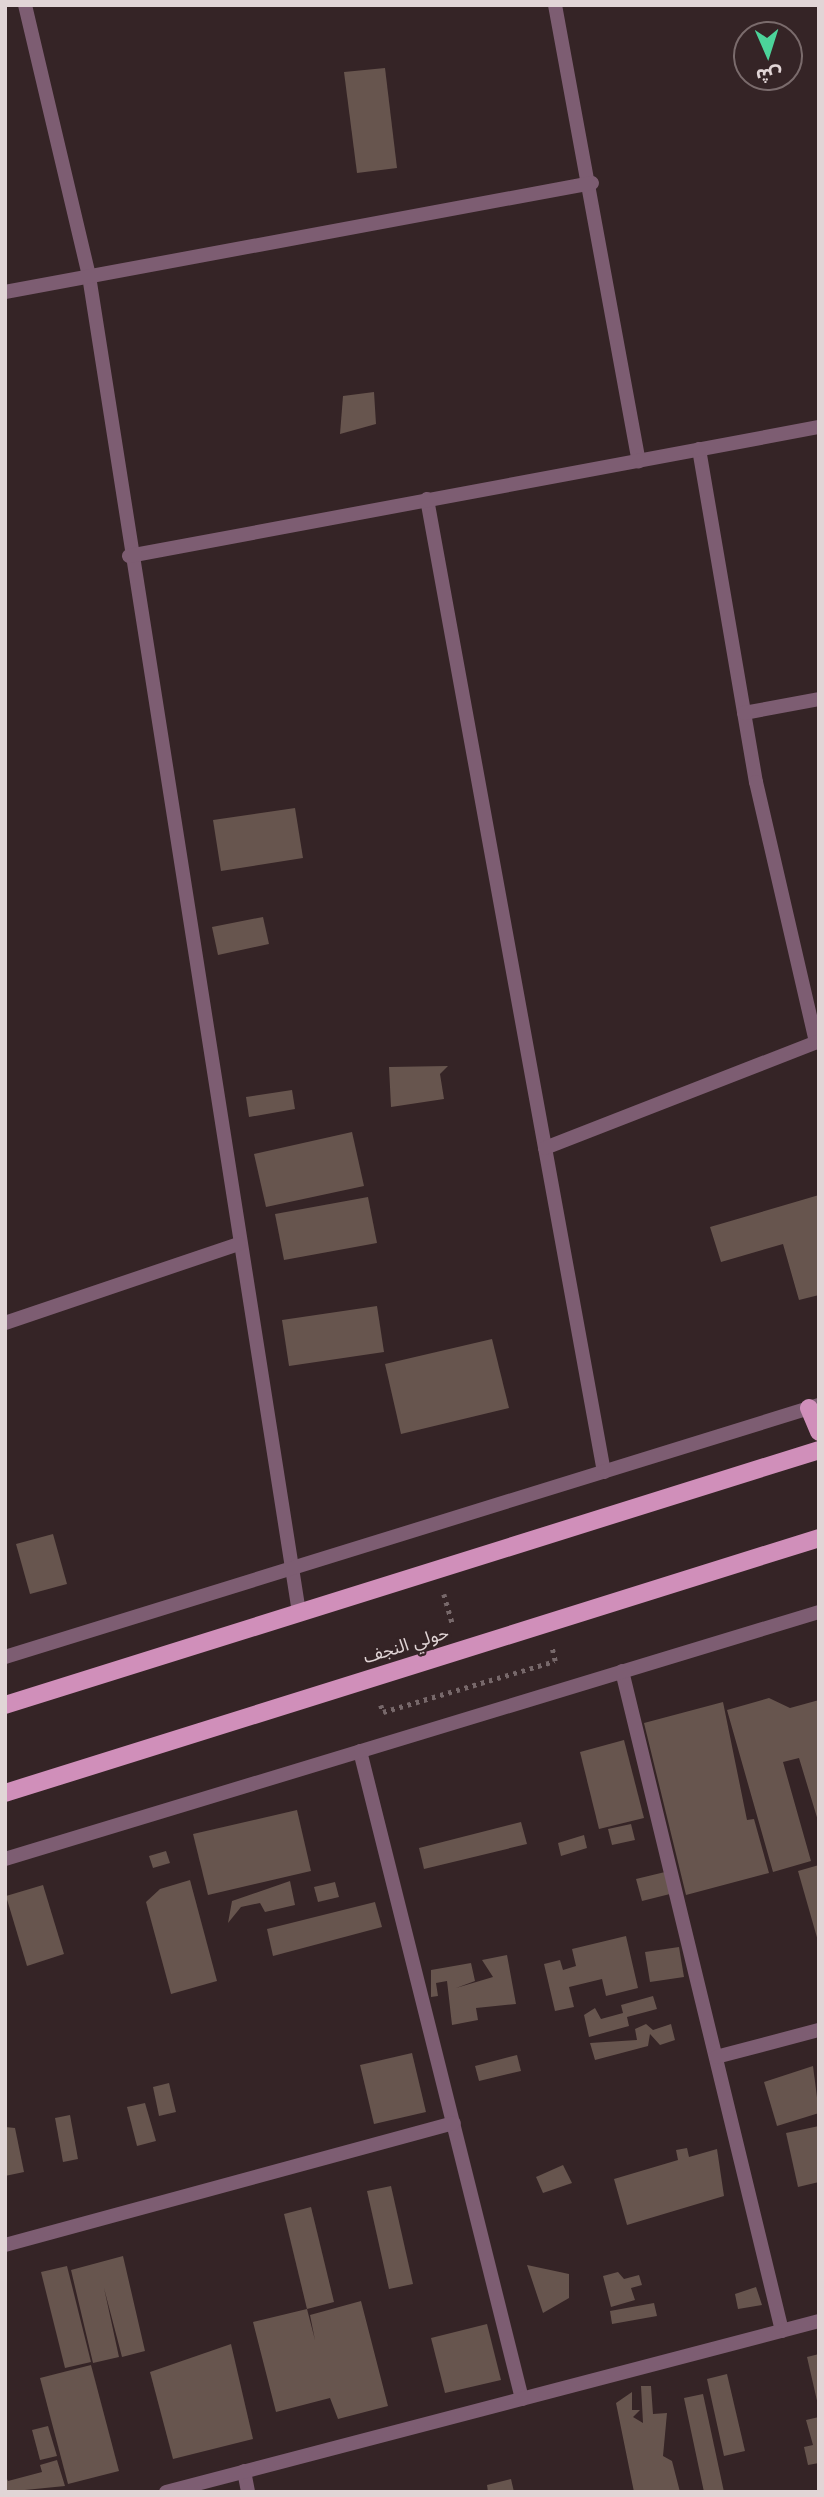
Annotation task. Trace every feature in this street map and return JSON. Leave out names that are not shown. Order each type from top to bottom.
[{"type":"main road","points":[[814,1406],[819,1432]]},
{"type":"main road","points":[[5,1705],[819,1450]]},
{"type":"main road","name":"حولي النجف","points":[[5,1793],[819,1538]]},
{"type":"street","points":[[25,5],[89,276],[129,556],[299,1613]]},
{"type":"street","points":[[555,5],[592,183],[639,460]]},
{"type":"street","points":[[5,292],[592,183]]},
{"type":"street","points":[[129,556],[819,427]]},
{"type":"street","points":[[545,1147],[817,1041],[744,713],[699,449]]},
{"type":"street","points":[[427,499],[604,1472]]},
{"type":"street","points":[[744,713],[819,699]]},
{"type":"street","points":[[5,1323],[239,1244]]},
{"type":"street","points":[[5,1657],[291,1571],[814,1406]]},
{"type":"street","points":[[5,1860],[819,1612]]},
{"type":"street","points":[[622,1671],[782,2331]]},
{"type":"street","points":[[360,1751],[522,2399]]},
{"type":"street","points":[[716,2057],[819,2030]]},
{"type":"street","points":[[5,2245],[454,2123]]},
{"type":"street","points":[[166,2492],[819,2321]]},
{"type":"street","points":[[244,2472],[248,2492]]},
{"type":"path","points":[[442,1587],[457,1637]]},
{"type":"path","points":[[383,1712],[555,1661]]},
{"type":"path","points":[[468,1674],[472,1687]]},
{"type":"building","points":[[385,68],[397,168],[357,173],[344,72]]},
{"type":"building","points":[[374,392],[376,424],[340,434],[343,396]]},
{"type":"building","points":[[295,808],[303,858],[221,871],[213,820]]},
{"type":"building","points":[[263,917],[269,944],[218,955],[212,927]]},
{"type":"building","points":[[448,1066],[440,1074],[444,1099],[391,1107],[389,1067]]},
{"type":"building","points":[[292,1090],[295,1109],[249,1117],[246,1097]]},
{"type":"building","points":[[352,1132],[364,1186],[266,1207],[254,1154]]},
{"type":"building","points":[[819,1195],[819,1295],[799,1300],[783,1244],[721,1262],[710,1227]]},
{"type":"building","points":[[368,1197],[377,1243],[284,1260],[275,1214]]},
{"type":"building","points":[[377,1306],[384,1352],[289,1366],[282,1320]]},
{"type":"building","points":[[492,1339],[509,1408],[401,1434],[385,1364]]},
{"type":"building","points":[[53,1534],[67,1584],[30,1594],[16,1544]]},
{"type":"building","points":[[769,1698],[790,1708],[819,1700],[819,1824],[799,1758],[783,1762],[811,1861],[773,1872],[727,1710]]},
{"type":"building","points":[[723,1702],[747,1820],[754,1819],[769,1873],[686,1895],[644,1723]]},
{"type":"building","points":[[624,1740],[644,1818],[599,1829],[580,1752]]},
{"type":"building","points":[[297,1810],[311,1871],[208,1895],[193,1834]]},
{"type":"building","points":[[521,1822],[527,1844],[424,1869],[419,1848]]},
{"type":"building","points":[[631,1824],[635,1840],[612,1845],[608,1829]]},
{"type":"building","points":[[584,1835],[587,1848],[561,1856],[558,1843]]},
{"type":"building","points":[[166,1851],[170,1863],[153,1868],[149,1856]]},
{"type":"building","points":[[819,1865],[819,1941],[818,1941],[798,1871]]},
{"type":"building","points":[[665,1872],[670,1894],[642,1901],[636,1879]]},
{"type":"building","points":[[190,1880],[217,1981],[171,1994],[146,1902],[160,1889]]},
{"type":"building","points":[[290,1881],[295,1905],[265,1912],[260,1903],[241,1907],[228,1923],[232,1901]]},
{"type":"building","points":[[335,1882],[339,1897],[318,1902],[314,1887]]},
{"type":"building","points":[[43,1885],[64,1954],[27,1966],[6,1896]]},
{"type":"building","points":[[375,1902],[382,1927],[273,1956],[267,1929]]},
{"type":"building","points":[[626,1936],[638,1988],[606,1996],[602,1979],[569,1987],[574,2007],[555,2011],[544,1964],[560,1960],[563,1970],[576,1966],[572,1949]]},
{"type":"building","points":[[679,1947],[684,1977],[650,1982],[645,1952]]},
{"type":"building","points":[[507,1955],[516,2004],[476,2008],[478,2020],[452,2025],[447,1981],[436,1983],[438,1996],[431,1997],[431,1970],[471,1963],[475,1981],[456,1988],[493,1977],[482,1960]]},
{"type":"building","points":[[653,1996],[657,2009],[627,2017],[629,2026],[589,2037],[584,2015],[595,2008],[601,2019],[623,2013],[621,2005]]},
{"type":"building","points":[[646,2024],[653,2030],[671,2024],[675,2040],[660,2045],[650,2034],[648,2046],[595,2060],[590,2043],[637,2040],[635,2029]]},
{"type":"building","points":[[412,2053],[426,2112],[374,2124],[360,2065]]},
{"type":"building","points":[[517,2055],[521,2071],[479,2081],[475,2066]]},
{"type":"building","points":[[813,2066],[819,2113],[777,2126],[764,2082]]},
{"type":"building","points":[[169,2083],[176,2112],[159,2116],[153,2087]]},
{"type":"building","points":[[145,2103],[156,2141],[137,2146],[127,2107]]},
{"type":"building","points":[[70,2115],[78,2159],[63,2162],[55,2118]]},
{"type":"building","points":[[819,2126],[819,2182],[798,2187],[786,2133]]},
{"type":"building","points":[[5,2127],[15,2128],[24,2172],[5,2176]]},
{"type":"building","points":[[687,2148],[689,2157],[717,2149],[724,2196],[627,2225],[614,2179],[678,2160],[676,2150]]},
{"type":"building","points":[[563,2165],[572,2183],[543,2193],[536,2177]]},
{"type":"building","points":[[391,2186],[413,2284],[389,2289],[367,2191]]},
{"type":"building","points":[[311,2207],[334,2302],[307,2309],[284,2214]]},
{"type":"building","points":[[123,2256],[145,2351],[122,2357],[104,2288],[119,2357],[93,2363],[71,2270]]},
{"type":"building","points":[[527,2265],[569,2274],[569,2298],[543,2313]]},
{"type":"building","points":[[67,2266],[91,2362],[65,2368],[41,2272]]},
{"type":"building","points":[[618,2272],[624,2279],[639,2275],[642,2285],[631,2288],[635,2300],[611,2307],[603,2276]]},
{"type":"building","points":[[756,2287],[762,2305],[738,2309],[735,2294]]},
{"type":"building","points":[[361,2301],[388,2406],[338,2419],[330,2398],[276,2412],[253,2322],[307,2309],[315,2340],[310,2315]]},
{"type":"building","points":[[654,2303],[657,2316],[612,2324],[610,2311]]},
{"type":"building","points":[[487,2324],[501,2380],[445,2393],[431,2338]]},
{"type":"building","points":[[231,2344],[253,2439],[173,2459],[150,2372]]},
{"type":"building","points":[[819,2354],[819,2405],[818,2405],[807,2357]]},
{"type":"building","points":[[91,2365],[119,2471],[68,2484],[40,2378]]},
{"type":"building","points":[[727,2374],[745,2451],[724,2456],[707,2379]]},
{"type":"building","points":[[641,2386],[651,2386],[653,2414],[667,2413],[663,2456],[672,2461],[680,2492],[634,2492],[616,2403],[632,2392],[632,2410],[640,2410],[633,2417],[643,2423]]},
{"type":"building","points":[[703,2394],[724,2492],[704,2492],[684,2398]]},
{"type":"building","points":[[819,2417],[819,2463],[808,2465],[804,2447],[813,2445],[806,2420]]},
{"type":"building","points":[[48,2426],[57,2456],[40,2460],[32,2430]]},
{"type":"building","points":[[57,2460],[65,2486],[5,2492],[5,2475],[8,2481],[42,2472],[40,2465]]},
{"type":"building","points":[[511,2479],[514,2492],[488,2492],[487,2485]]}]
